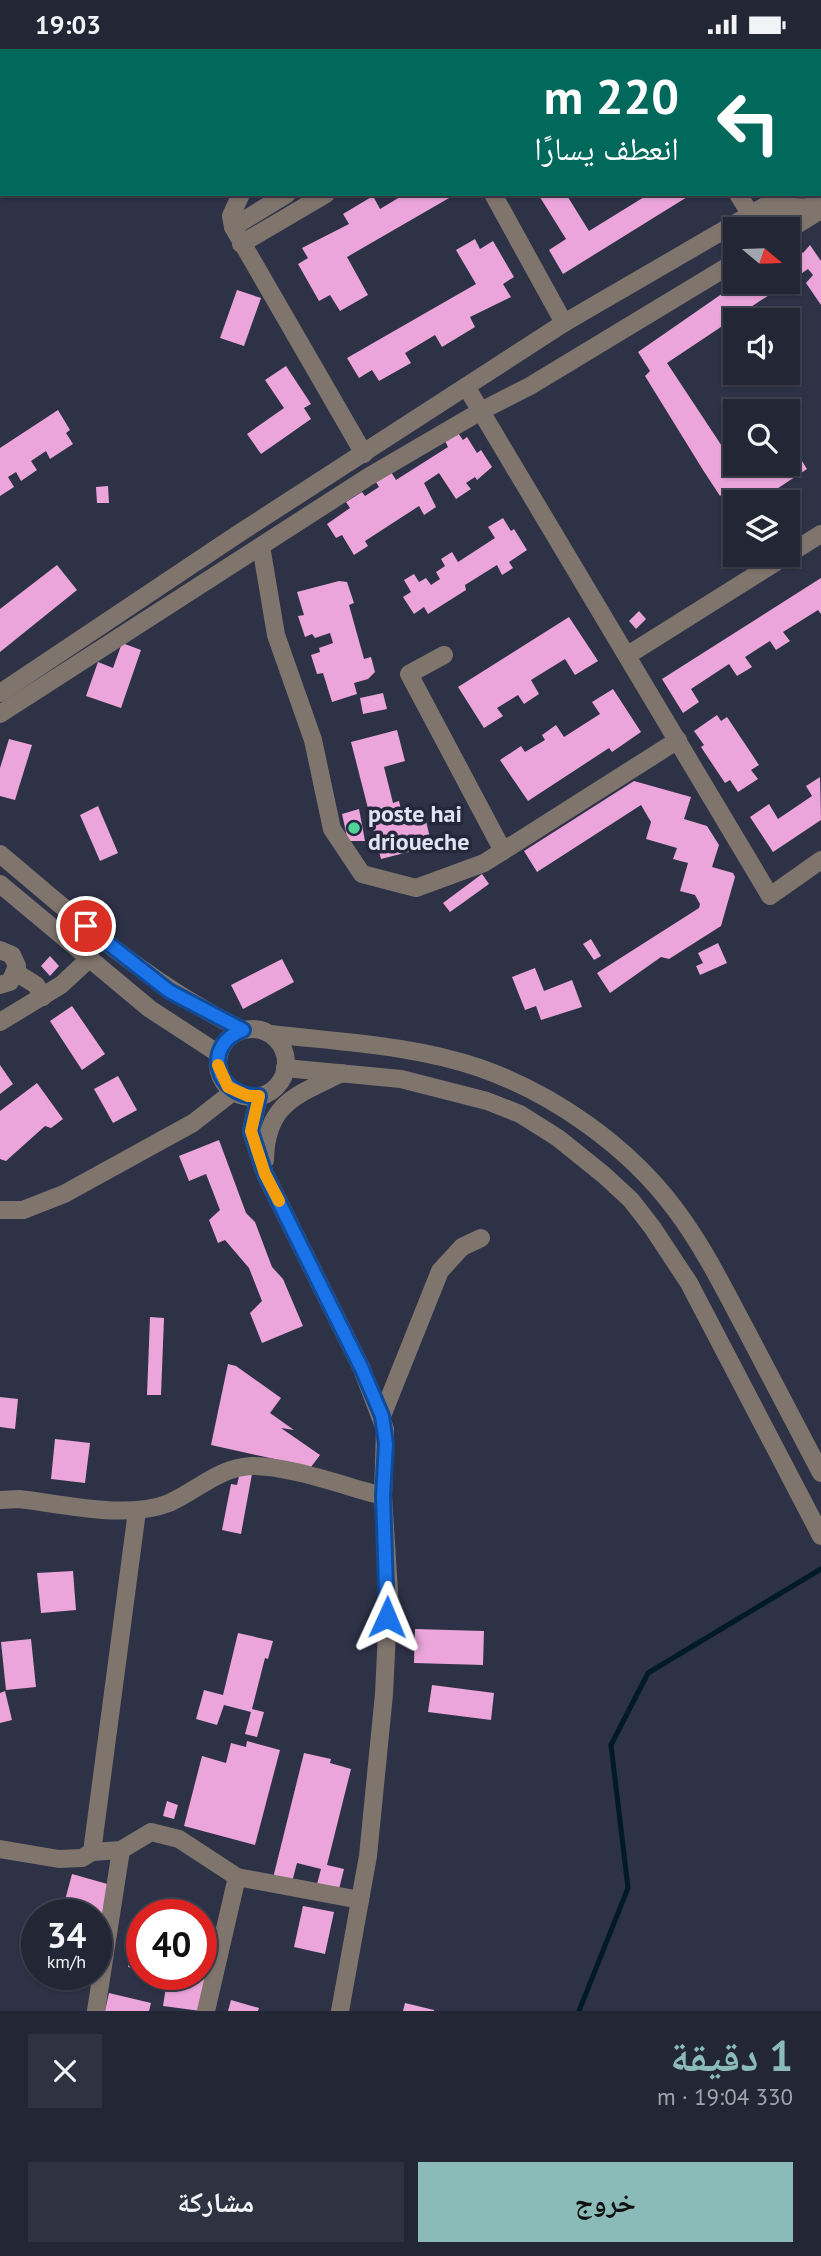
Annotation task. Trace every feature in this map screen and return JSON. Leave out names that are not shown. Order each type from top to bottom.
[{"type":"street","points":[[240,196],[231,216],[241,244],[364,454]]},
{"type":"street","points":[[233,227],[284,196]]},
{"type":"street","points":[[241,244],[323,196]]},
{"type":"street","points":[[495,196],[564,323]]},
{"type":"street","points":[[742,196],[759,205],[818,208],[815,196]]},
{"type":"street","points":[[0,694],[564,323],[759,205],[781,196]]},
{"type":"street","points":[[800,223],[821,210]]},
{"type":"street","points":[[0,714],[368,477],[481,411],[530,386],[723,269]]},
{"type":"street","points":[[467,388],[770,896],[821,860]]},
{"type":"street","points":[[628,655],[821,534]]},
{"type":"street","points":[[261,546],[276,635],[313,740],[332,829],[362,874],[416,888],[484,863],[678,740]]},
{"type":"street","points":[[444,655],[409,674],[503,851]]},
{"type":"street","points":[[0,854],[128,962],[169,991],[243,1030]]},
{"type":"street","points":[[0,884],[150,1009],[219,1054]]},
{"type":"street","points":[[0,950],[12,955],[17,973],[36,985],[43,997]]},
{"type":"street","points":[[0,1022],[43,997],[89,960]]},
{"type":"street","points":[[0,985],[10,982],[17,973]]},
{"type":"street","points":[[271,1034],[284,1052],[285,1068],[278,1084],[259,1096],[248,1096],[234,1091],[222,1078],[219,1054],[229,1037],[243,1030],[261,1030],[271,1034],[370,1045],[429,1055],[480,1068],[522,1086],[572,1113],[652,1182],[675,1209],[713,1267],[821,1473]]},
{"type":"street","points":[[285,1068],[401,1079],[456,1092],[520,1114],[558,1138],[631,1200],[689,1283],[821,1536]]},
{"type":"street","points":[[265,1174],[265,1143],[276,1113],[298,1095],[343,1072]]},
{"type":"street","points":[[0,1210],[23,1210],[64,1194],[193,1123],[234,1091]]},
{"type":"street","points":[[259,1096],[251,1131],[265,1174],[362,1369],[382,1416],[386,1444],[383,1487],[388,1591],[384,1694],[376,1784],[360,1900],[340,2011]]},
{"type":"street","points":[[382,1416],[440,1271],[462,1247],[481,1238]]},
{"type":"street","points":[[0,1500],[137,1511],[169,1503],[225,1470],[253,1466],[383,1487]]},
{"type":"street","points":[[92,1852],[137,1511]]},
{"type":"street","points":[[0,1849],[59,1859],[82,1857],[92,1852],[121,1850],[152,1832],[179,1839],[237,1878],[360,1900]]},
{"type":"street","points":[[96,2011],[121,1850]]},
{"type":"street","points":[[206,2011],[237,1878]]},
{"type":"building","points":[[373,196],[380,209],[402,196],[453,196],[347,257],[368,295],[340,311],[330,295],[319,301],[298,264],[308,258],[302,248],[349,224],[343,214]]},
{"type":"building","points":[[539,196],[567,196],[589,231],[646,196],[689,196],[563,274],[549,250],[566,239]]},
{"type":"building","points":[[475,239],[480,249],[493,241],[514,277],[503,284],[511,297],[470,317],[475,327],[442,347],[435,335],[405,353],[411,363],[379,381],[372,370],[359,378],[347,358],[476,284],[456,250]]},
{"type":"building","points":[[810,245],[821,261],[821,305],[806,283],[813,275],[808,269],[800,274],[800,251],[803,253]]},
{"type":"building","points":[[237,290],[261,298],[244,346],[220,338]]},
{"type":"building","points":[[723,293],[770,294],[750,308],[723,308],[723,326],[667,363],[723,448],[723,476],[796,476],[775,490],[723,490],[720,496],[645,376],[650,371],[638,352]]},
{"type":"building","points":[[286,366],[311,404],[304,408],[311,419],[261,454],[247,434],[284,408],[265,380]]},
{"type":"building","points":[[58,410],[70,430],[66,433],[73,444],[50,459],[46,451],[31,461],[37,470],[21,481],[16,472],[8,477],[14,487],[0,496],[0,448]]},
{"type":"building","points":[[458,433],[463,440],[467,437],[477,453],[481,450],[492,467],[477,480],[475,477],[466,483],[471,489],[456,499],[439,473],[424,483],[436,507],[424,515],[419,506],[365,541],[368,546],[354,555],[342,535],[336,538],[327,524],[350,508],[346,502],[362,492],[365,496],[379,487],[376,482],[391,472],[396,480],[448,447],[445,441]]},
{"type":"building","points":[[800,458],[807,469],[800,474]]},
{"type":"building","points":[[108,486],[109,503],[97,503],[96,487]]},
{"type":"building","points":[[503,518],[511,531],[514,529],[527,550],[509,562],[513,568],[502,575],[497,565],[465,585],[466,590],[428,614],[424,607],[414,614],[403,597],[411,592],[404,580],[414,574],[419,582],[426,578],[431,585],[440,579],[436,572],[445,566],[441,559],[452,552],[458,562],[495,538],[488,527]]},
{"type":"building","points":[[57,565],[77,590],[0,652],[0,609]]},
{"type":"building","points":[[821,578],[821,614],[818,610],[783,632],[790,641],[776,650],[770,641],[745,657],[752,667],[737,676],[729,664],[691,689],[699,702],[683,713],[662,679]]},
{"type":"building","points":[[339,581],[347,582],[354,603],[349,605],[364,659],[371,657],[375,672],[368,679],[354,683],[357,694],[332,702],[323,673],[317,674],[311,655],[320,652],[319,648],[333,643],[330,633],[315,638],[312,634],[305,637],[298,616],[304,615],[297,592]]},
{"type":"building","points":[[639,611],[646,619],[636,629],[629,621]]},
{"type":"building","points":[[569,617],[598,661],[575,675],[565,659],[531,680],[539,694],[524,704],[518,695],[497,708],[503,716],[484,728],[458,687]]},
{"type":"building","points":[[122,643],[141,650],[121,708],[86,696],[98,662],[113,668]]},
{"type":"building","points":[[613,689],[641,732],[612,752],[609,748],[528,801],[500,760],[521,746],[525,752],[545,740],[542,735],[556,725],[564,737],[600,714],[592,702]]},
{"type":"building","points":[[383,693],[387,709],[363,714],[360,698]]},
{"type":"building","points":[[717,715],[721,721],[727,717],[759,765],[751,770],[758,779],[738,792],[730,780],[725,783],[701,747],[704,745],[694,731]]},
{"type":"building","points":[[397,730],[405,761],[384,767],[393,803],[399,801],[403,818],[424,813],[432,846],[381,859],[351,742]]},
{"type":"building","points":[[9,739],[32,745],[15,800],[0,796],[0,768]]},
{"type":"building","points":[[820,777],[821,820],[773,852],[750,817],[769,804],[778,819],[812,796],[806,786]]},
{"type":"building","points":[[634,781],[691,797],[684,819],[707,826],[719,845],[712,867],[733,873],[735,877],[721,926],[669,959],[661,957],[610,993],[597,973],[699,908],[700,904],[695,895],[680,891],[688,863],[673,859],[677,848],[646,839],[651,822],[641,805],[537,872],[524,851]]},
{"type":"building","points":[[98,806],[118,853],[100,861],[80,815]]},
{"type":"building","name":"poste hai drioueche","points":[[359,809],[365,841],[348,841],[342,814]]},
{"type":"building","points":[[482,874],[489,884],[450,912],[443,903]]},
{"type":"building","points":[[591,939],[601,956],[594,960],[583,944]]},
{"type":"building","points":[[718,943],[727,963],[700,975],[696,966],[703,963],[698,953]]},
{"type":"building","points":[[50,956],[59,966],[50,976],[41,966]]},
{"type":"building","points":[[282,959],[294,982],[243,1009],[231,985]]},
{"type":"building","points":[[535,968],[544,991],[572,980],[582,1007],[541,1020],[536,1006],[525,1010],[512,977]]},
{"type":"building","points":[[72,1006],[105,1054],[82,1070],[50,1021]]},
{"type":"building","points":[[0,1065],[13,1084],[0,1094]]},
{"type":"building","points":[[118,1076],[137,1110],[113,1123],[94,1089]]},
{"type":"building","points":[[37,1083],[63,1119],[51,1128],[45,1126],[6,1161],[0,1159],[0,1111]]},
{"type":"building","points":[[219,1140],[246,1213],[255,1222],[272,1267],[283,1279],[303,1326],[262,1343],[250,1313],[262,1301],[249,1268],[225,1240],[218,1243],[209,1220],[220,1210],[206,1174],[189,1181],[179,1156]]},
{"type":"building","points":[[150,1317],[164,1318],[161,1395],[147,1395]]},
{"type":"building","points":[[228,1364],[236,1366],[281,1398],[270,1413],[294,1430],[281,1428],[320,1455],[311,1467],[211,1445]]},
{"type":"building","points":[[0,1397],[18,1399],[15,1429],[0,1427]]},
{"type":"building","points":[[55,1439],[90,1443],[85,1483],[51,1479]]},
{"type":"building","points":[[240,1472],[252,1474],[241,1534],[222,1530],[231,1484],[237,1485]]},
{"type":"building","points":[[73,1571],[76,1610],[41,1613],[37,1573]]},
{"type":"building","points":[[415,1629],[484,1631],[483,1665],[414,1663]]},
{"type":"building","points":[[238,1633],[273,1641],[268,1659],[265,1658],[252,1709],[264,1712],[257,1737],[245,1734],[251,1712],[224,1705],[217,1725],[196,1719],[204,1690],[223,1695]]},
{"type":"building","points":[[31,1639],[36,1687],[6,1690],[1,1642]]},
{"type":"building","points":[[432,1685],[494,1693],[491,1720],[428,1712]]},
{"type":"building","points":[[5,1691],[12,1720],[0,1723],[0,1693]]},
{"type":"building","points":[[247,1741],[280,1750],[255,1845],[184,1826],[202,1756],[226,1763],[231,1743],[246,1747]]},
{"type":"building","points":[[304,1753],[331,1759],[330,1763],[351,1769],[327,1865],[344,1869],[338,1893],[316,1888],[321,1869],[297,1863],[292,1882],[273,1878]]},
{"type":"building","points":[[167,1801],[178,1805],[174,1819],[163,1816]]},
{"type":"building","points":[[72,1874],[118,1887],[112,1907],[112,1899],[65,1899]]},
{"type":"building","points":[[303,1906],[334,1912],[325,1954],[294,1947]]},
{"type":"building","points":[[166,1990],[204,1990],[201,2011],[163,2006]]},
{"type":"building","points":[[109,1993],[151,2003],[149,2011],[105,2011]]},
{"type":"building","points":[[231,2000],[259,2008],[258,2011],[228,2011]]},
{"type":"building","points":[[405,2003],[434,2010],[434,2011],[403,2011]]},
{"type":"waterway","points":[[579,2011],[628,1888],[611,1745],[648,1673],[821,1569]]},
{"type":"slow traffic","points":[[218,1065],[228,1087],[248,1096],[259,1096],[251,1131],[265,1174],[279,1201]]},
{"type":"place","name":"poste hai drioueche","points":[[354,828]]},
{"type":"route","points":[[86,926],[128,962],[169,991],[243,1030],[229,1037],[222,1046],[218,1068],[228,1087],[248,1096],[259,1096],[251,1131],[265,1174],[362,1369],[382,1416],[386,1444],[383,1496],[387,1617]]}]
